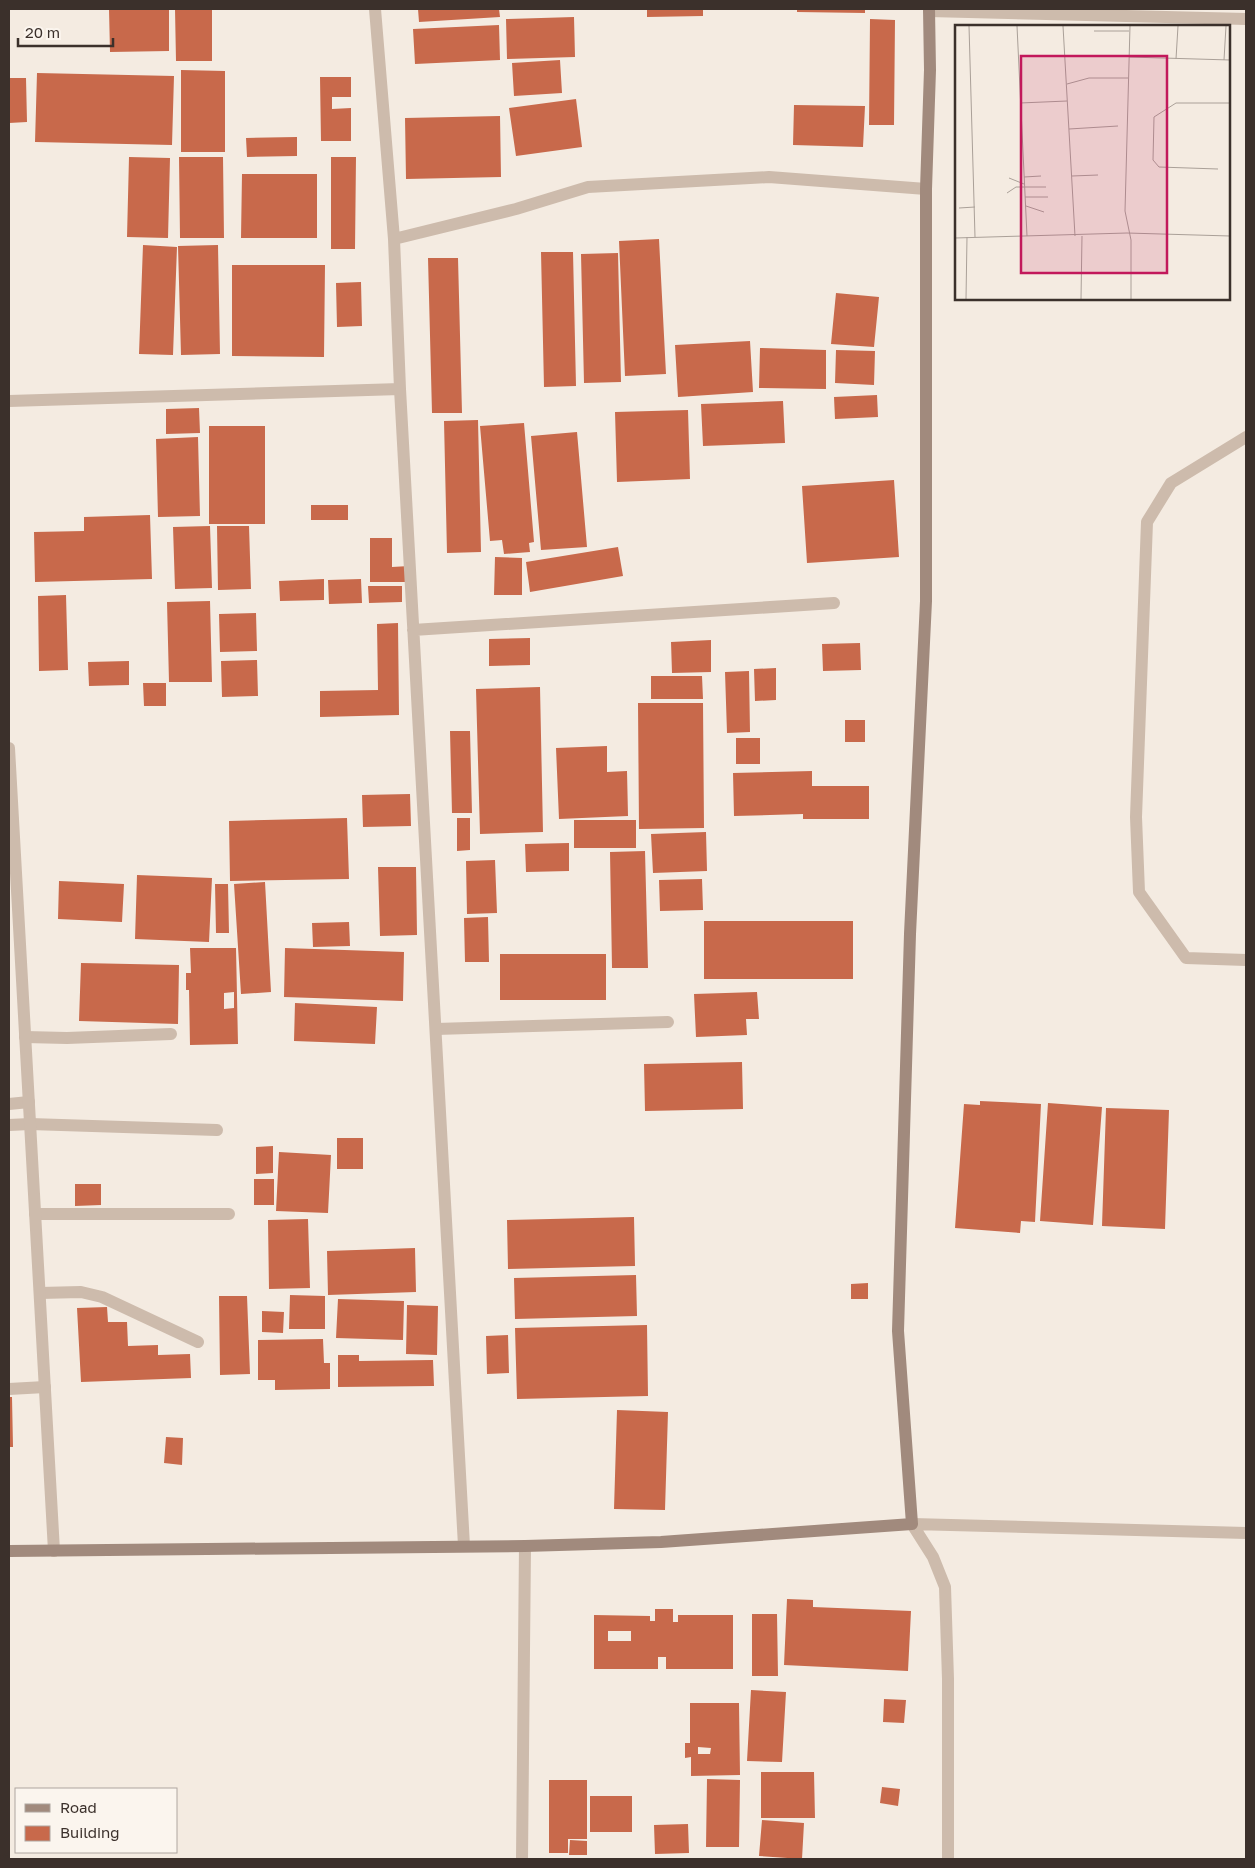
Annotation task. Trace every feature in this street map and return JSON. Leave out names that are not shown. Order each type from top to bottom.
[{"type":"street","points":[[375,9],[394,239],[400,389],[464,1546]]},
{"type":"street","points":[[948,1859],[948,1679],[945,1587],[933,1557],[912,1524],[898,1331],[910,934],[926,601],[926,189],[930,70],[928,10],[1246,19]]},
{"type":"street","points":[[394,239],[516,209],[588,187],[769,177],[926,189]]},
{"type":"street","points":[[9,401],[400,389]]},
{"type":"street","points":[[1246,437],[1172,483],[1147,522],[1136,817],[1139,892],[1186,958],[1246,960]]},
{"type":"street","points":[[413,630],[834,603]]},
{"type":"street","points":[[9,748],[54,1551]]},
{"type":"street","points":[[436,1029],[668,1022]]},
{"type":"street","points":[[25,1037],[67,1038],[171,1034]]},
{"type":"street","points":[[9,1104],[29,1102]]},
{"type":"street","points":[[9,1125],[30,1124],[217,1130]]},
{"type":"street","points":[[35,1214],[229,1214]]},
{"type":"street","points":[[40,1293],[81,1292],[102,1297],[198,1342]]},
{"type":"street","points":[[9,1389],[45,1387]]},
{"type":"street","points":[[9,1552],[524,1546],[688,1540],[912,1524],[1246,1533]]},
{"type":"street","points":[[522,1859],[524,1546]]},
{"type":"building","points":[[109,9],[169,9],[169,51],[110,52]]},
{"type":"building","points":[[175,9],[212,9],[212,61],[176,61]]},
{"type":"building","points":[[418,9],[499,9],[500,17],[419,22]]},
{"type":"building","points":[[647,9],[703,9],[703,16],[647,17]]},
{"type":"building","points":[[797,9],[865,9],[865,13],[797,12]]},
{"type":"building","points":[[574,17],[575,57],[507,59],[506,19]]},
{"type":"building","points":[[870,19],[895,20],[894,125],[869,125]]},
{"type":"building","points":[[499,25],[500,60],[415,64],[413,29]]},
{"type":"building","points":[[560,60],[562,93],[514,96],[512,63]]},
{"type":"building","points":[[181,70],[225,71],[225,152],[181,152]]},
{"type":"building","points":[[37,73],[174,76],[172,145],[35,142]]},
{"type":"building","points":[[320,77],[351,77],[351,97],[332,97],[332,109],[351,108],[351,141],[321,141]]},
{"type":"building","points":[[9,78],[26,78],[27,122],[9,123]]},
{"type":"building","points":[[576,99],[582,147],[516,156],[509,108]]},
{"type":"building","points":[[794,105],[865,106],[863,147],[793,145]]},
{"type":"building","points":[[500,116],[501,177],[406,179],[405,118]]},
{"type":"building","points":[[297,137],[297,156],[247,157],[246,138]]},
{"type":"building","points":[[129,157],[170,158],[168,238],[127,237]]},
{"type":"building","points":[[179,157],[223,157],[224,238],[180,238]]},
{"type":"building","points":[[331,157],[356,157],[355,249],[331,249]]},
{"type":"building","points":[[242,174],[317,174],[317,238],[241,238]]},
{"type":"building","points":[[659,239],[666,374],[625,376],[619,241]]},
{"type":"building","points":[[143,245],[177,247],[173,355],[139,354]]},
{"type":"building","points":[[218,245],[220,354],[181,355],[178,246]]},
{"type":"building","points":[[541,252],[573,252],[576,386],[544,387]]},
{"type":"building","points":[[618,253],[621,382],[584,383],[581,254]]},
{"type":"building","points":[[428,258],[458,258],[462,413],[432,413]]},
{"type":"building","points":[[232,265],[325,265],[324,357],[232,356]]},
{"type":"building","points":[[361,282],[362,326],[337,327],[336,283]]},
{"type":"building","points":[[836,293],[879,297],[874,347],[831,344]]},
{"type":"building","points":[[750,341],[753,392],[678,397],[675,345]]},
{"type":"building","points":[[760,348],[826,350],[826,389],[759,388]]},
{"type":"building","points":[[836,350],[875,351],[874,385],[835,383]]},
{"type":"building","points":[[877,395],[878,417],[835,419],[834,397]]},
{"type":"building","points":[[783,401],[785,443],[703,446],[701,404]]},
{"type":"building","points":[[199,408],[200,433],[166,434],[166,409]]},
{"type":"building","points":[[688,410],[690,479],[617,482],[615,412]]},
{"type":"building","points":[[478,420],[481,552],[447,553],[444,421]]},
{"type":"building","points":[[524,423],[534,542],[529,543],[530,552],[504,554],[502,540],[490,541],[480,426]]},
{"type":"building","points":[[209,426],[265,426],[265,524],[209,524]]},
{"type":"building","points":[[577,432],[587,547],[541,550],[531,436]]},
{"type":"building","points":[[198,437],[200,516],[158,517],[156,439]]},
{"type":"building","points":[[894,480],[899,557],[807,563],[802,486]]},
{"type":"building","points":[[311,505],[348,505],[348,520],[311,520]]},
{"type":"building","points":[[150,515],[152,579],[35,582],[34,532],[84,531],[84,517]]},
{"type":"building","points":[[210,526],[212,588],[175,589],[173,527]]},
{"type":"building","points":[[217,526],[249,526],[251,589],[218,590]]},
{"type":"building","points":[[370,538],[392,538],[392,567],[409,566],[409,582],[370,582]]},
{"type":"building","points":[[618,547],[623,576],[530,592],[526,562]]},
{"type":"building","points":[[495,557],[522,558],[522,595],[494,595]]},
{"type":"building","points":[[324,579],[324,600],[280,601],[279,581]]},
{"type":"building","points":[[361,579],[362,603],[329,604],[328,580]]},
{"type":"building","points":[[368,586],[402,586],[402,602],[369,603]]},
{"type":"building","points":[[66,595],[68,670],[39,671],[38,596]]},
{"type":"building","points":[[210,601],[212,682],[169,682],[167,602]]},
{"type":"building","points":[[256,613],[257,651],[220,652],[219,614]]},
{"type":"building","points":[[398,623],[399,715],[320,717],[320,691],[378,690],[377,624]]},
{"type":"building","points":[[530,638],[530,665],[489,666],[489,639]]},
{"type":"building","points":[[711,640],[711,672],[672,673],[671,642]]},
{"type":"building","points":[[860,643],[861,670],[823,671],[822,644]]},
{"type":"building","points":[[257,660],[258,696],[222,697],[221,661]]},
{"type":"building","points":[[129,661],[129,685],[89,686],[88,662]]},
{"type":"building","points":[[776,668],[776,700],[755,701],[754,669]]},
{"type":"building","points":[[749,671],[750,732],[727,733],[725,672]]},
{"type":"building","points":[[651,676],[702,676],[703,699],[651,699]]},
{"type":"building","points":[[143,683],[166,683],[166,706],[144,706]]},
{"type":"building","points":[[540,687],[543,832],[480,834],[476,689]]},
{"type":"building","points":[[638,703],[703,703],[704,828],[639,829]]},
{"type":"building","points":[[845,720],[865,720],[865,742],[845,742]]},
{"type":"building","points":[[450,731],[470,731],[472,813],[452,813]]},
{"type":"building","points":[[736,738],[760,738],[760,764],[736,764]]},
{"type":"building","points":[[607,746],[607,772],[627,771],[628,816],[559,819],[556,748]]},
{"type":"building","points":[[812,771],[812,786],[869,786],[869,819],[803,819],[803,814],[734,816],[733,773]]},
{"type":"building","points":[[410,794],[411,826],[363,827],[362,795]]},
{"type":"building","points":[[347,818],[349,879],[230,881],[229,821]]},
{"type":"building","points":[[457,818],[470,818],[470,850],[457,851]]},
{"type":"building","points":[[574,820],[636,820],[636,848],[574,848]]},
{"type":"building","points":[[706,832],[707,871],[653,873],[651,834]]},
{"type":"building","points":[[569,843],[569,871],[526,872],[525,844]]},
{"type":"building","points":[[645,851],[648,968],[612,968],[610,852]]},
{"type":"building","points":[[495,860],[497,913],[467,914],[466,861]]},
{"type":"building","points":[[378,867],[416,867],[417,935],[380,936]]},
{"type":"building","points":[[137,875],[212,878],[209,942],[135,939]]},
{"type":"building","points":[[702,879],[703,910],[660,911],[659,880]]},
{"type":"building","points":[[59,881],[124,884],[122,922],[58,919]]},
{"type":"building","points":[[265,882],[271,992],[241,994],[234,884]]},
{"type":"building","points":[[215,884],[228,884],[229,933],[216,933]]},
{"type":"building","points":[[488,917],[489,962],[465,962],[464,918]]},
{"type":"building","points":[[704,921],[853,921],[853,979],[704,979]]},
{"type":"building","points":[[349,922],[350,946],[313,947],[312,923]]},
{"type":"building","points":[[190,948],[236,948],[238,1044],[190,1045],[189,990],[186,990],[186,973],[191,973]],"holes":[[[234,992],[234,1008],[224,1009],[224,993]]]},
{"type":"building","points":[[285,948],[404,952],[403,1001],[284,997]]},
{"type":"building","points":[[500,954],[606,954],[606,1000],[500,1000]]},
{"type":"building","points":[[81,963],[179,965],[178,1024],[79,1021]]},
{"type":"building","points":[[757,992],[759,1019],[746,1019],[747,1035],[696,1037],[694,994]]},
{"type":"building","points":[[295,1003],[377,1007],[375,1044],[294,1041]]},
{"type":"building","points":[[742,1062],[743,1109],[645,1111],[644,1064]]},
{"type":"building","points":[[980,1101],[1041,1104],[1035,1222],[1021,1221],[1020,1233],[955,1228],[964,1104],[980,1105]]},
{"type":"building","points":[[1048,1103],[1102,1107],[1093,1225],[1040,1221]]},
{"type":"building","points":[[1106,1108],[1169,1110],[1165,1229],[1102,1226]]},
{"type":"building","points":[[337,1138],[363,1138],[363,1169],[337,1169]]},
{"type":"building","points":[[273,1146],[273,1173],[256,1174],[256,1147]]},
{"type":"building","points":[[279,1152],[331,1155],[328,1213],[276,1211]]},
{"type":"building","points":[[254,1179],[274,1179],[274,1205],[254,1205]]},
{"type":"building","points":[[75,1184],[101,1184],[101,1205],[75,1206]]},
{"type":"building","points":[[634,1217],[635,1266],[508,1269],[507,1220]]},
{"type":"building","points":[[308,1219],[310,1288],[269,1289],[268,1220]]},
{"type":"building","points":[[415,1248],[416,1292],[328,1295],[327,1251]]},
{"type":"building","points":[[636,1275],[637,1316],[515,1319],[514,1278]]},
{"type":"building","points":[[868,1283],[868,1299],[851,1299],[851,1284]]},
{"type":"building","points":[[290,1295],[325,1296],[325,1329],[289,1329]]},
{"type":"building","points":[[219,1296],[247,1296],[250,1374],[220,1375]]},
{"type":"building","points":[[338,1299],[404,1301],[403,1340],[336,1338]]},
{"type":"building","points":[[407,1305],[438,1306],[437,1355],[406,1354]]},
{"type":"building","points":[[107,1307],[108,1322],[127,1322],[128,1346],[158,1345],[158,1355],[190,1354],[191,1378],[81,1382],[77,1308]]},
{"type":"building","points":[[262,1311],[284,1312],[283,1333],[262,1332]]},
{"type":"building","points":[[647,1325],[648,1396],[517,1399],[515,1328]]},
{"type":"building","points":[[508,1335],[509,1373],[487,1374],[486,1336]]},
{"type":"building","points":[[323,1339],[324,1363],[330,1363],[330,1389],[275,1390],[275,1380],[258,1380],[258,1340]]},
{"type":"building","points":[[338,1355],[359,1355],[359,1361],[433,1360],[434,1386],[338,1387]]},
{"type":"building","points":[[9,1397],[12,1397],[13,1447],[9,1447]]},
{"type":"building","points":[[617,1410],[668,1412],[665,1510],[614,1509]]},
{"type":"building","points":[[166,1437],[183,1438],[182,1465],[164,1463]]},
{"type":"building","points":[[787,1599],[813,1600],[813,1607],[911,1611],[908,1671],[784,1665]]},
{"type":"building","points":[[655,1609],[673,1609],[673,1622],[678,1622],[678,1615],[733,1615],[733,1669],[666,1669],[666,1657],[658,1657],[658,1669],[594,1669],[594,1615],[650,1616],[650,1621],[655,1621]],"holes":[[[608,1631],[631,1631],[631,1641],[608,1641]]]},
{"type":"building","points":[[752,1614],[777,1614],[778,1676],[752,1676]]},
{"type":"building","points":[[751,1690],[786,1692],[782,1762],[747,1761]]},
{"type":"building","points":[[884,1699],[906,1700],[904,1723],[883,1722]]},
{"type":"building","points":[[690,1703],[739,1703],[740,1775],[691,1776],[691,1757],[685,1758],[685,1743],[690,1743]],"holes":[[[698,1747],[711,1748],[710,1754],[698,1754]]]},
{"type":"building","points":[[761,1772],[814,1772],[815,1818],[761,1818]]},
{"type":"building","points":[[707,1779],[740,1780],[739,1847],[706,1847]]},
{"type":"building","points":[[549,1780],[587,1780],[587,1839],[568,1839],[568,1853],[549,1853]]},
{"type":"building","points":[[882,1787],[900,1789],[898,1806],[880,1803]]},
{"type":"building","points":[[590,1796],[632,1796],[632,1832],[590,1832]]},
{"type":"building","points":[[762,1820],[804,1823],[802,1859],[759,1856]]},
{"type":"building","points":[[688,1824],[689,1853],[655,1854],[654,1825]]},
{"type":"building","points":[[570,1840],[587,1841],[587,1855],[569,1855]]}]
